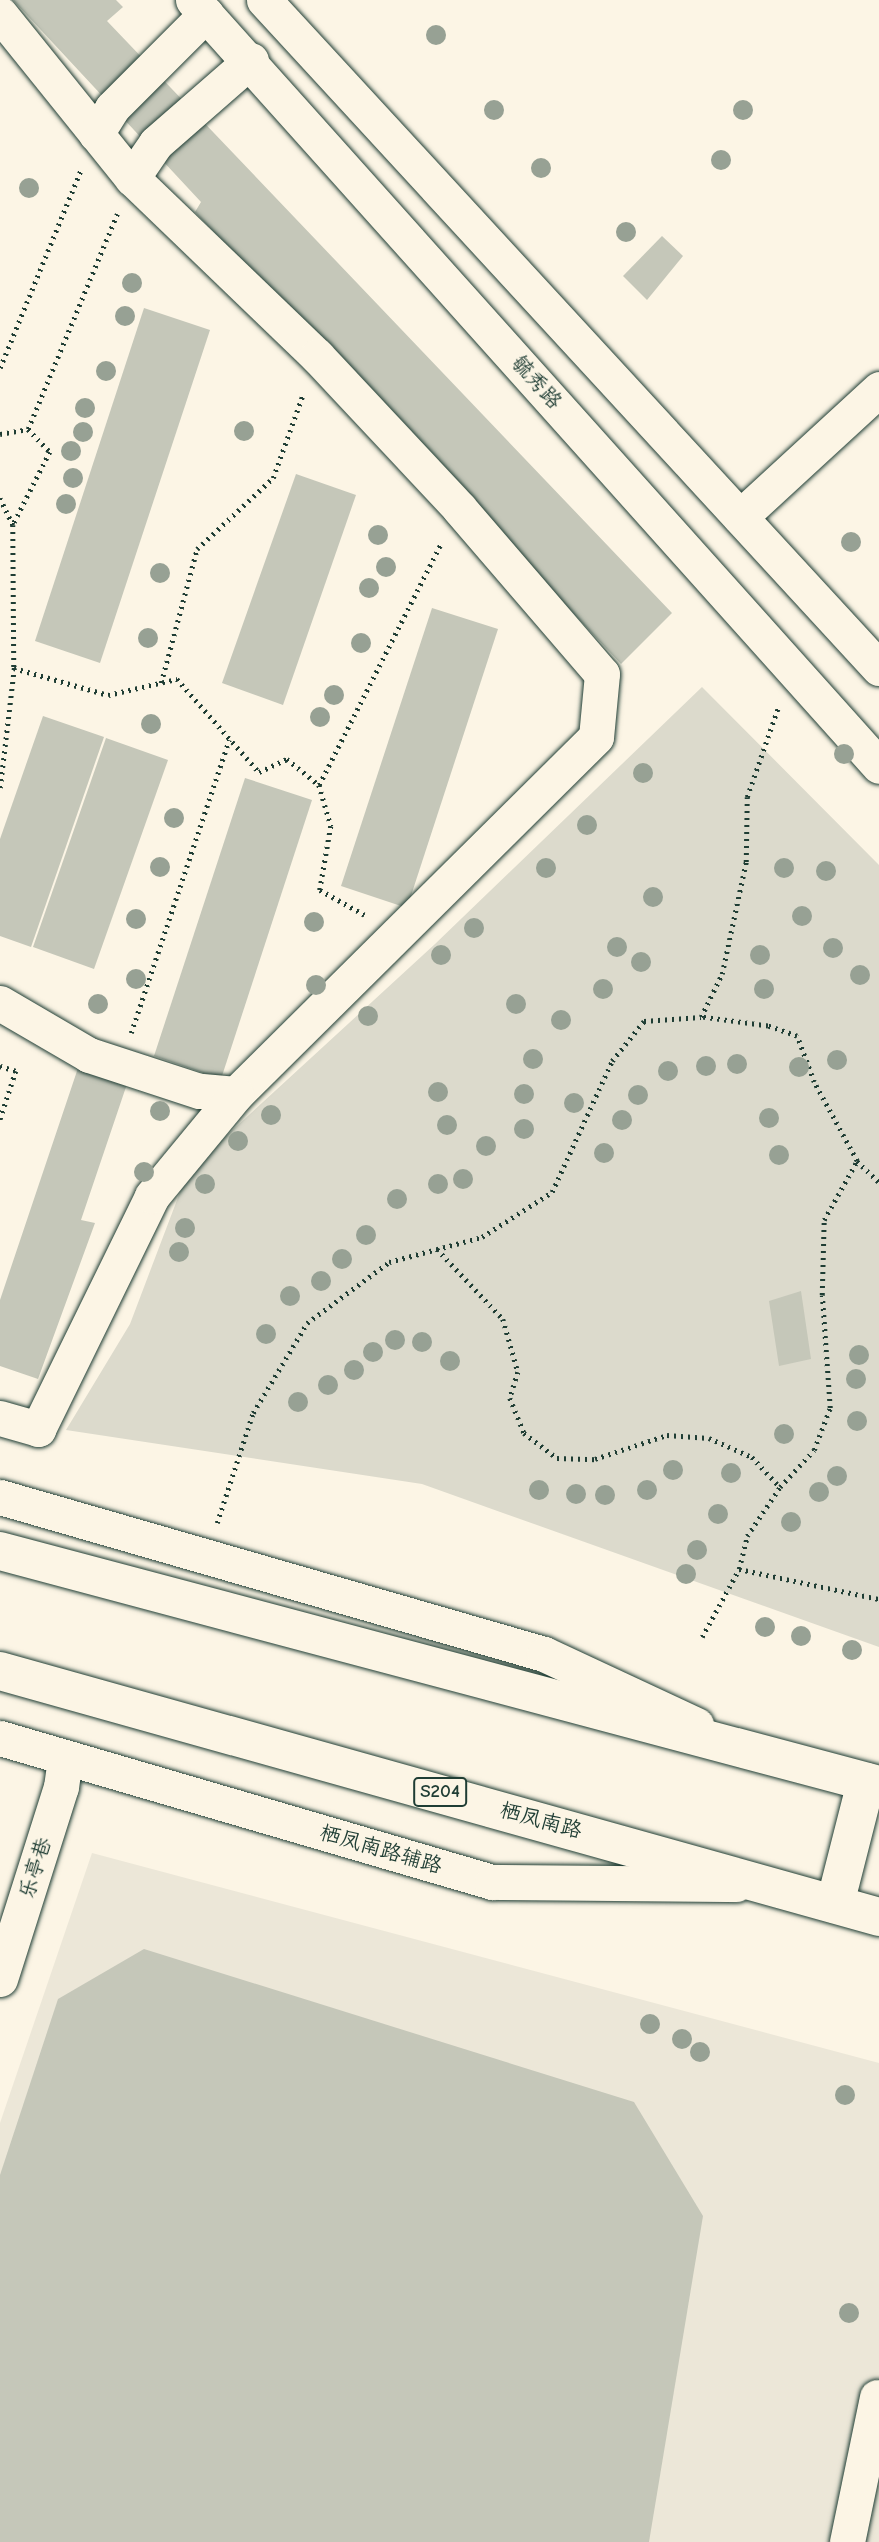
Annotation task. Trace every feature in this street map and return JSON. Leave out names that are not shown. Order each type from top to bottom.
[{"type":"main road","points":[[0,1551],[734,1743],[873,1783],[835,1904]]},
{"type":"main road","name":"栖凤南路","points":[[0,1671],[774,1885],[879,1917]]},
{"type":"street","points":[[264,0],[879,668]]},
{"type":"street","points":[[96,134],[112,108],[200,7]]},
{"type":"street","name":"毓秀路","points":[[200,7],[251,60],[879,766]]},
{"type":"street","points":[[0,14],[132,178],[317,356],[459,508],[602,674],[596,737],[236,1094],[152,1196],[38,1429],[0,1418]]},
{"type":"street","points":[[132,178],[156,143],[251,60]]},
{"type":"street","points":[[740,517],[879,389]]},
{"type":"street","points":[[0,1003],[108,1062],[199,1091],[236,1094]]},
{"type":"street","points":[[0,1497],[544,1654],[734,1743]]},
{"type":"street","name":"栖凤南路辅路","points":[[0,1738],[492,1882],[774,1885]]},
{"type":"street","name":"乐亭巷","points":[[0,1979],[61,1787],[65,1757]]},
{"type":"street","points":[[847,2542],[877,2397]]},
{"type":"path","points":[[0,368],[96,134]]},
{"type":"path","points":[[28,429],[132,178]]},
{"type":"path","points":[[161,683],[197,549],[273,478],[317,356]]},
{"type":"path","points":[[0,434],[28,429]]},
{"type":"path","points":[[13,525],[50,452],[28,429]]},
{"type":"path","points":[[0,498],[13,525],[14,668],[0,788]]},
{"type":"path","points":[[319,785],[459,508]]},
{"type":"path","points":[[14,668],[108,695],[177,679],[259,772],[287,759],[319,785],[331,826],[320,890],[396,936]]},
{"type":"path","points":[[701,1017],[722,974],[746,862],[747,797],[775,711],[798,675]]},
{"type":"path","points":[[108,1062],[137,1026],[229,739]]},
{"type":"path","points":[[208,1557],[253,1413],[307,1323],[389,1262],[482,1237],[552,1192],[612,1061],[644,1021],[701,1017],[768,1026],[797,1036],[814,1082],[857,1161],[879,1182]]},
{"type":"path","points":[[0,1066],[16,1072],[0,1120]]},
{"type":"path","points":[[702,1637],[738,1569],[747,1536],[780,1487],[814,1450],[830,1408],[822,1295],[824,1220],[857,1161]]},
{"type":"path","points":[[436,1249],[503,1319],[518,1371],[510,1398],[524,1433],[557,1458],[595,1458],[667,1435],[709,1438],[752,1457],[780,1487]]},
{"type":"path","points":[[738,1569],[879,1599]]},
{"type":"shaded area","points":[[702,687],[879,865],[879,1647],[422,1484],[66,1430],[130,1324],[188,1171],[435,944]]},
{"type":"shaded area","points":[[92,1853],[879,2063],[879,2542],[0,2542],[0,2123]]},
{"type":"building","points":[[13,0],[116,0],[123,7],[107,21],[672,613],[621,664],[195,212],[201,202]]},
{"type":"building","points":[[662,236],[683,256],[647,300],[623,276]]},
{"type":"building","points":[[144,308],[210,330],[100,663],[35,641]]},
{"type":"building","points":[[296,474],[356,495],[283,705],[222,683]]},
{"type":"building","points":[[432,608],[498,629],[407,908],[341,886]]},
{"type":"building","points":[[43,716],[104,737],[31,947],[0,936],[0,839]]},
{"type":"building","points":[[106,738],[168,760],[94,969],[33,947]]},
{"type":"building","points":[[245,778],[312,800],[221,1079],[154,1056]]},
{"type":"building","points":[[78,1068],[127,1084],[81,1220],[95,1223],[38,1379],[0,1366],[0,1300]]},
{"type":"building","points":[[801,1291],[811,1359],[779,1366],[769,1301]]},
{"type":"building","points":[[144,1949],[634,2102],[703,2216],[649,2542],[0,2542],[0,2175],[58,1999]]}]
